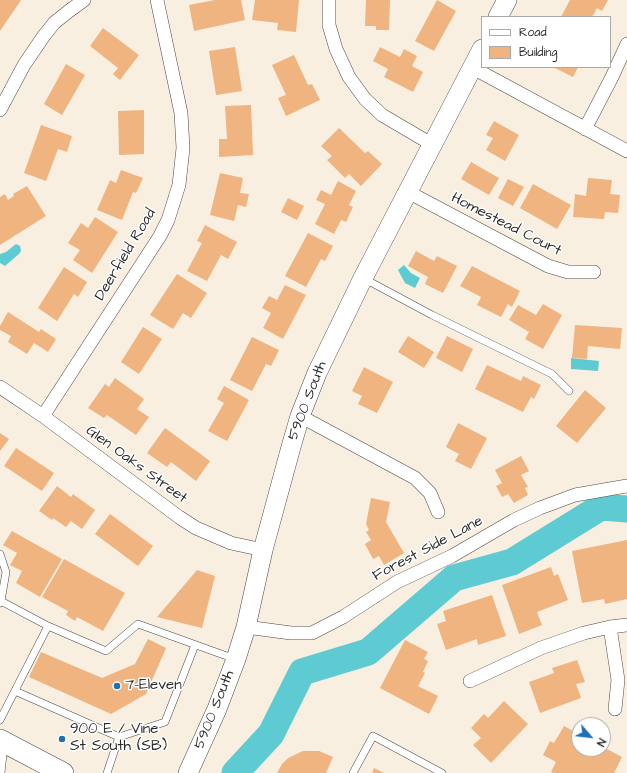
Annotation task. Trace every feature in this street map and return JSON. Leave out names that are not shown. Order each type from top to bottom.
[{"type":"main road","points":[[499,16],[507,0]]},
{"type":"main road","name":"5900 South","points":[[188,773],[217,709],[236,659],[246,626],[263,550],[290,447],[300,416],[317,373],[363,278],[481,51]]},
{"type":"main road","points":[[2,741],[51,769]]},
{"type":"street","points":[[0,110],[24,65],[43,37],[54,23],[84,0]]},
{"type":"street","name":"Deerfield Road","points":[[42,416],[160,236],[168,220],[179,185],[183,148],[182,125],[178,94],[157,0]]},
{"type":"street","points":[[329,0],[329,25],[336,49],[348,77],[365,99],[382,115],[433,146]]},
{"type":"street","points":[[585,129],[627,44]]},
{"type":"street","points":[[473,68],[627,151]]},
{"type":"street","name":"Homestead Court","points":[[408,192],[548,266],[568,272],[594,272]]},
{"type":"street","name":"Glen Oaks Street","points":[[0,387],[196,528],[230,543],[263,550]]},
{"type":"street","points":[[300,416],[415,478],[430,493],[438,512]]},
{"type":"street","name":"Forest Side Lane","points":[[246,626],[291,633],[312,633],[342,617],[397,582],[452,556],[514,520],[540,508],[575,495],[627,486]]},
{"type":"street","points":[[470,681],[541,648],[584,633],[627,625]]},
{"type":"street","points":[[610,627],[618,680],[615,709]]},
{"type":"lane","points":[[363,278],[432,315],[552,374],[569,391]]},
{"type":"lane","points":[[0,554],[6,572],[0,602],[48,626],[106,651],[138,624],[236,659]]},
{"type":"lane","points":[[0,720],[48,626]]},
{"type":"lane","points":[[15,691],[119,737],[165,722],[195,645]]},
{"type":"lane","points":[[353,773],[373,736],[442,773]]},
{"type":"lane","points":[[107,773],[119,737]]},
{"type":"lane","points":[[1,773],[2,741]]},
{"type":"water","points":[[16,244],[20,246],[20,253],[5,266],[0,263],[0,254],[6,252]]},
{"type":"water","points":[[404,265],[411,273],[420,278],[415,288],[405,283],[398,270]]},
{"type":"water","points":[[571,358],[599,361],[598,371],[571,369]]},
{"type":"building","points":[[0,0],[21,0],[0,31]]},
{"type":"building","points":[[215,0],[241,0],[245,20],[194,31],[189,5]]},
{"type":"building","points":[[255,0],[299,0],[296,32],[277,30],[278,23],[252,20]]},
{"type":"building","points":[[366,0],[390,0],[389,30],[376,30],[376,26],[365,26]]},
{"type":"building","points":[[437,0],[456,11],[434,51],[415,41]]},
{"type":"building","points":[[570,0],[608,0],[602,11],[597,8],[593,16],[562,16]]},
{"type":"building","points":[[103,28],[139,55],[120,80],[113,74],[118,68],[90,46]]},
{"type":"building","points":[[235,47],[242,91],[216,95],[209,51]]},
{"type":"building","points":[[380,47],[400,57],[404,49],[417,56],[412,66],[423,72],[413,92],[384,77],[388,69],[373,61]]},
{"type":"building","points":[[294,55],[308,85],[312,84],[320,100],[286,116],[278,98],[286,95],[272,65]]},
{"type":"building","points":[[66,64],[85,75],[62,115],[44,104]]},
{"type":"building","points":[[555,68],[578,68],[573,77]]},
{"type":"building","points":[[251,105],[253,155],[219,157],[219,139],[227,139],[225,106]]},
{"type":"building","points":[[144,110],[144,154],[119,155],[118,111]]},
{"type":"building","points":[[494,121],[519,135],[505,161],[486,150],[493,138],[486,135]]},
{"type":"building","points":[[41,125],[72,136],[67,152],[58,149],[46,181],[24,173]]},
{"type":"building","points":[[339,128],[365,153],[368,151],[382,164],[361,186],[349,174],[345,178],[327,160],[332,156],[321,146]]},
{"type":"building","points":[[471,162],[499,178],[489,195],[461,179]]},
{"type":"building","points":[[121,170],[143,178],[136,193],[133,192],[122,220],[97,210],[110,180],[116,183]]},
{"type":"building","points":[[220,173],[243,178],[240,193],[249,194],[246,207],[238,205],[234,221],[210,215]]},
{"type":"building","points":[[588,178],[612,180],[610,194],[620,195],[618,213],[605,212],[604,219],[573,217],[575,194],[586,196]]},
{"type":"building","points":[[508,179],[524,187],[513,206],[498,198]]},
{"type":"building","points":[[338,181],[356,191],[349,205],[353,207],[346,222],[341,220],[334,234],[315,224],[325,204],[316,200],[321,190],[331,195]]},
{"type":"building","points":[[533,184],[571,205],[557,229],[520,208]]},
{"type":"building","points":[[27,186],[46,216],[0,245],[0,197],[5,194],[8,200],[14,196],[13,194]]},
{"type":"building","points":[[288,198],[304,206],[297,220],[281,212]]},
{"type":"building","points":[[95,217],[118,232],[92,273],[73,260],[80,250],[68,243],[81,223],[88,228]]},
{"type":"building","points":[[205,225],[237,242],[228,259],[221,255],[207,281],[187,271],[202,243],[197,241]]},
{"type":"building","points":[[308,233],[333,246],[325,261],[321,259],[306,287],[285,276]]},
{"type":"building","points":[[416,251],[434,261],[437,256],[457,266],[443,293],[425,284],[428,277],[408,266]]},
{"type":"building","points":[[472,266],[520,291],[512,307],[508,304],[501,317],[477,305],[481,297],[460,286]]},
{"type":"building","points":[[64,267],[87,282],[78,297],[74,294],[57,321],[38,308]]},
{"type":"building","points":[[177,274],[207,293],[191,318],[183,313],[173,329],[150,315]]},
{"type":"building","points":[[285,285],[306,295],[283,339],[263,328],[271,313],[262,308],[269,296],[277,300]]},
{"type":"building","points":[[543,304],[562,315],[543,349],[525,339],[529,332],[509,320],[518,305],[536,315]]},
{"type":"building","points":[[8,312],[39,332],[41,329],[56,339],[48,352],[34,343],[27,354],[8,342],[11,336],[0,330],[0,326]]},
{"type":"building","points":[[575,325],[622,328],[620,349],[588,346],[587,359],[572,358]]},
{"type":"building","points":[[143,327],[162,339],[139,374],[121,362]]},
{"type":"building","points":[[408,336],[434,352],[424,368],[398,352]]},
{"type":"building","points":[[447,336],[473,349],[462,372],[436,358]]},
{"type":"building","points":[[252,337],[279,350],[271,366],[266,364],[252,391],[230,380]]},
{"type":"building","points":[[487,365],[521,381],[523,376],[541,385],[534,399],[531,397],[523,412],[475,389]]},
{"type":"building","points":[[364,367],[393,382],[377,413],[358,404],[362,396],[352,391]]},
{"type":"building","points":[[115,378],[144,399],[137,409],[149,417],[136,435],[107,415],[104,418],[88,408],[105,384],[109,387]]},
{"type":"building","points":[[224,386],[249,400],[227,441],[208,431],[224,403],[217,399]]},
{"type":"building","points":[[585,390],[606,408],[577,443],[556,426]]},
{"type":"building","points":[[458,423],[487,438],[471,469],[455,461],[459,454],[446,447]]},
{"type":"building","points":[[165,428],[210,461],[196,481],[171,462],[167,467],[147,453]]},
{"type":"building","points":[[0,433],[9,439],[0,451]]},
{"type":"building","points":[[16,448],[54,473],[42,491],[4,466]]},
{"type":"building","points":[[521,456],[529,471],[521,475],[528,487],[525,488],[528,495],[514,503],[508,494],[502,497],[496,486],[502,483],[495,470]]},
{"type":"building","points":[[57,486],[71,497],[73,494],[95,510],[82,529],[71,521],[66,527],[39,511]]},
{"type":"building","points":[[371,498],[390,502],[386,522],[404,553],[384,565],[379,556],[373,559],[365,544],[371,540],[366,532],[369,530],[366,524]]},
{"type":"building","points":[[110,514],[153,546],[138,566],[95,534]]},
{"type":"building","points":[[12,531],[62,559],[40,597],[16,583],[22,571],[10,565],[17,553],[3,545]]},
{"type":"building","points":[[627,540],[627,599],[605,604],[604,599],[582,603],[572,551]]},
{"type":"building","points":[[64,559],[125,593],[103,631],[77,617],[75,621],[66,615],[68,611],[42,597]]},
{"type":"building","points":[[551,567],[554,576],[558,574],[568,600],[537,612],[542,625],[519,634],[502,585]]},
{"type":"building","points":[[197,570],[215,576],[202,628],[157,617]]},
{"type":"building","points":[[492,595],[506,636],[478,645],[477,639],[446,650],[437,624],[446,621],[443,611]]},
{"type":"building","points":[[148,639],[166,648],[146,694],[111,714],[29,677],[41,652],[102,678],[135,664]]},
{"type":"building","points":[[405,640],[428,652],[424,659],[428,661],[423,672],[425,673],[418,686],[438,696],[429,714],[380,688]]},
{"type":"building","points":[[577,660],[585,682],[576,684],[581,698],[540,713],[529,682],[554,673],[552,668]]},
{"type":"building","points":[[504,701],[528,724],[491,763],[473,745],[481,738],[471,728],[484,714],[488,718]]},
{"type":"building","points":[[564,726],[571,730],[571,757],[611,757],[611,751],[622,757],[614,773],[554,773],[551,772],[556,762],[543,755],[550,741],[554,743]]},
{"type":"building","points":[[303,751],[319,751],[333,757],[326,773],[277,773],[282,764],[288,758]]},
{"type":"building","points":[[374,768],[384,773],[372,773]]},
{"type":"waterway","points":[[235,773],[271,734],[302,672],[368,652],[454,578],[512,562],[601,507],[627,509]]},
{"type":"place","name":"7-Eleven","points":[[117,686]]},
{"type":"place","name":"900 E / Vine St South (SB)","points":[[62,739]]}]
